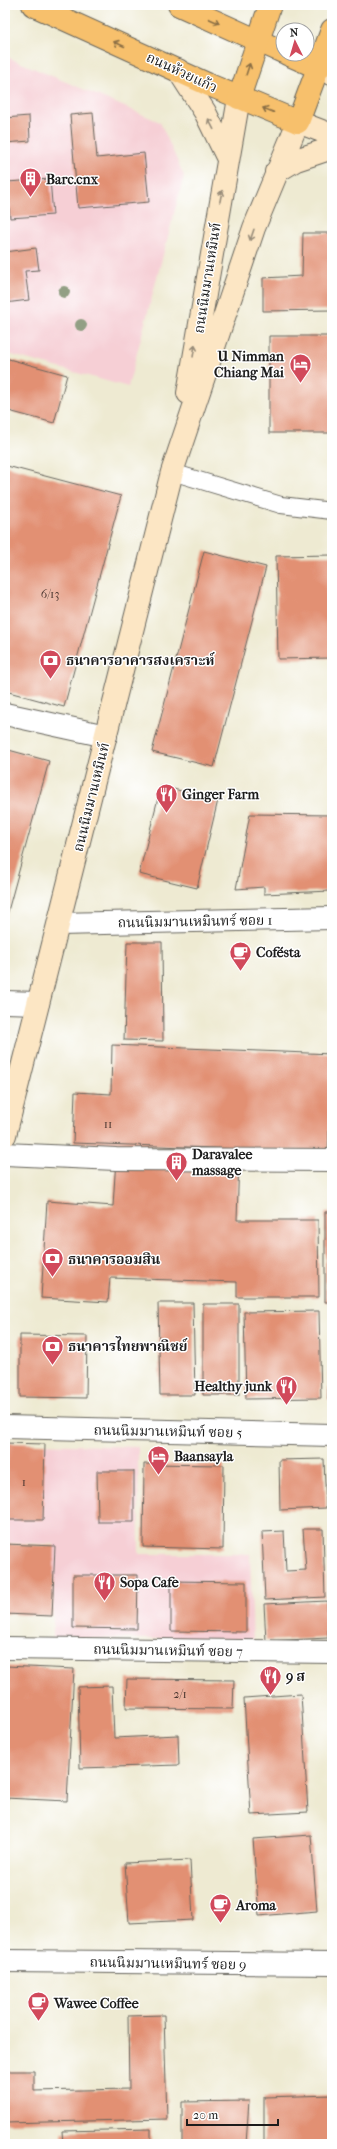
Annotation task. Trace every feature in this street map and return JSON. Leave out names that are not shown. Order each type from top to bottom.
[{"type":"main road","name":"ถนนห้วยแก้ว","points":[[33,5],[238,98],[332,135]]},
{"type":"main road","points":[[179,5],[275,49]]},
{"type":"main road","points":[[238,98],[270,5]]},
{"type":"main road","points":[[298,122],[325,71],[332,30]]},
{"type":"main road","points":[[305,62],[325,71]]},
{"type":"main road","points":[[178,70],[205,112],[228,159]]},
{"type":"main road","name":"ถนนนิมมานเหมินท์","points":[[5,1134],[174,465],[238,98]]},
{"type":"main road","name":"ถนนนิมมานเหมินท์","points":[[174,465],[254,228],[298,122]]},
{"type":"main road","points":[[276,172],[296,160],[332,148]]},
{"type":"street","points":[[5,714],[106,736]]},
{"type":"street","name":"ถนนนิมมานเหมินทร์ ซอย 1","points":[[59,924],[332,918]]},
{"type":"street","points":[[5,1002],[38,1003]]},
{"type":"street","points":[[5,1154],[116,1159],[332,1160]]},
{"type":"street","name":"ถนนนิมมานเหมินท์ ซอย 5","points":[[5,1427],[332,1435]]},
{"type":"street","name":"ถนนนิมมานเหมินท์ ซอย 7","points":[[5,1648],[332,1652]]},
{"type":"street","name":"ถนนนิมมานเหมินทร์ ซอย 9","points":[[5,1961],[332,1964]]},
{"type":"lane","points":[[174,465],[281,504],[332,511]]},
{"type":"shaded area","points":[[5,56],[160,122],[184,176],[128,387],[5,353]]},
{"type":"shaded area","points":[[5,1443],[138,1447],[139,1554],[250,1554],[253,1640],[53,1638],[54,1544],[5,1543]]},
{"type":"building","points":[[93,113],[97,158],[144,153],[149,202],[78,208],[70,115]]},
{"type":"building","points":[[29,116],[30,141],[5,143],[5,118]]},
{"type":"building","name":"Barc.cnx","points":[[50,179],[53,215],[10,218],[7,182]]},
{"type":"building","points":[[303,233],[332,233],[332,310],[263,311],[263,278],[302,276]]},
{"type":"building","points":[[36,248],[39,270],[25,271],[29,300],[5,303],[5,252]]},
{"type":"building","name":"U Nimman Chiang Mai","points":[[269,336],[332,336],[332,433],[269,433]]},
{"type":"building","points":[[5,358],[67,375],[54,423],[5,410]]},
{"type":"building","points":[[7,466],[121,496],[64,707],[5,691],[5,472]]},
{"type":"building","points":[[204,551],[266,567],[214,767],[152,752]]},
{"type":"building","points":[[332,555],[332,658],[278,659],[276,556]]},
{"type":"building","points":[[5,749],[49,761],[5,922]]},
{"type":"building","points":[[161,786],[218,800],[197,888],[139,874]]},
{"type":"building","points":[[250,814],[332,815],[331,891],[264,894],[264,887],[236,889]]},
{"type":"building","points":[[127,942],[162,942],[163,1041],[124,1040]]},
{"type":"building","points":[[112,1045],[332,1054],[328,1152],[73,1143],[75,1092],[111,1094]]},
{"type":"building","points":[[239,1158],[237,1220],[318,1220],[319,1297],[237,1297],[237,1282],[110,1278],[108,1302],[41,1298],[47,1201],[113,1206],[116,1159]]},
{"type":"building","points":[[325,1212],[332,1212],[332,1302],[325,1302]]},
{"type":"building","points":[[158,1303],[193,1303],[195,1395],[160,1395]]},
{"type":"building","points":[[203,1304],[239,1304],[239,1395],[203,1395]]},
{"type":"building","points":[[319,1311],[321,1398],[246,1399],[244,1312]]},
{"type":"building","name":"ธนาคารไทยพาณิชย์","points":[[20,1335],[87,1336],[86,1398],[20,1397]]},
{"type":"building","points":[[329,1346],[332,1346],[332,1400],[328,1400]]},
{"type":"building","points":[[5,1443],[45,1444],[43,1520],[5,1520]]},
{"type":"building","points":[[324,1459],[326,1508],[280,1510],[279,1460]]},
{"type":"building","points":[[144,1464],[224,1465],[223,1549],[143,1547]]},
{"type":"building","points":[[97,1471],[134,1471],[134,1522],[98,1522]]},
{"type":"building","points":[[303,1529],[323,1529],[325,1597],[265,1600],[262,1532],[284,1531],[286,1571],[306,1570]]},
{"type":"building","points":[[5,1544],[55,1546],[52,1616],[5,1614]]},
{"type":"building","name":"Sopa Cafe","points":[[73,1575],[138,1575],[137,1629],[73,1628]]},
{"type":"building","points":[[171,1581],[246,1582],[246,1632],[171,1631]]},
{"type":"building","points":[[327,1601],[328,1638],[266,1641],[264,1604]]},
{"type":"building","points":[[5,1666],[74,1669],[67,1801],[5,1798]]},
{"type":"building","points":[[127,1679],[234,1680],[233,1709],[126,1708]]},
{"type":"building","points":[[112,1686],[114,1738],[178,1735],[179,1765],[80,1768],[78,1687]]},
{"type":"building","points":[[301,1694],[308,1812],[251,1815],[244,1698]]},
{"type":"building","points":[[311,1835],[317,1911],[259,1916],[253,1839]]},
{"type":"building","points":[[190,1860],[193,1920],[129,1923],[125,1863]]},
{"type":"building","points":[[164,2015],[167,2119],[5,2123],[5,2071],[34,2071],[34,2091],[129,2089],[128,2016]]},
{"type":"building","points":[[332,2095],[332,2144],[264,2144],[264,2097]]},
{"type":"building","points":[[249,2101],[246,2144],[182,2144],[182,2102]]},
{"type":"building","points":[[151,2129],[151,2144],[63,2144],[62,2131]]},
{"type":"place","name":"Barc.cnx","points":[[30,198]]},
{"type":"place","name":"U Nimman Chiang Mai","points":[[300,384]]},
{"type":"place","name":"ธนาคารอาคารสงเคราะห์","points":[[50,680]]},
{"type":"place","name":"Ginger Farm","points":[[167,814]]},
{"type":"place","name":"Cofésta","points":[[241,972]]},
{"type":"place","name":"Daravalee massage","points":[[176,1182]]},
{"type":"place","name":"ธนาคารออมสิน","points":[[52,1278]]},
{"type":"place","name":"ธนาคารไทยพาณิชย์","points":[[53,1366]]},
{"type":"place","name":"Healthy junk","points":[[287,1406]]},
{"type":"place","name":"Baansayla","points":[[159,1476]]},
{"type":"place","name":"Sopa Cafe","points":[[105,1602]]},
{"type":"place","name":"9 ส","points":[[271,1696]]},
{"type":"place","name":"Aroma","points":[[220,1924]]},
{"type":"place","name":"Wawee Coffee","points":[[38,2022]]}]
